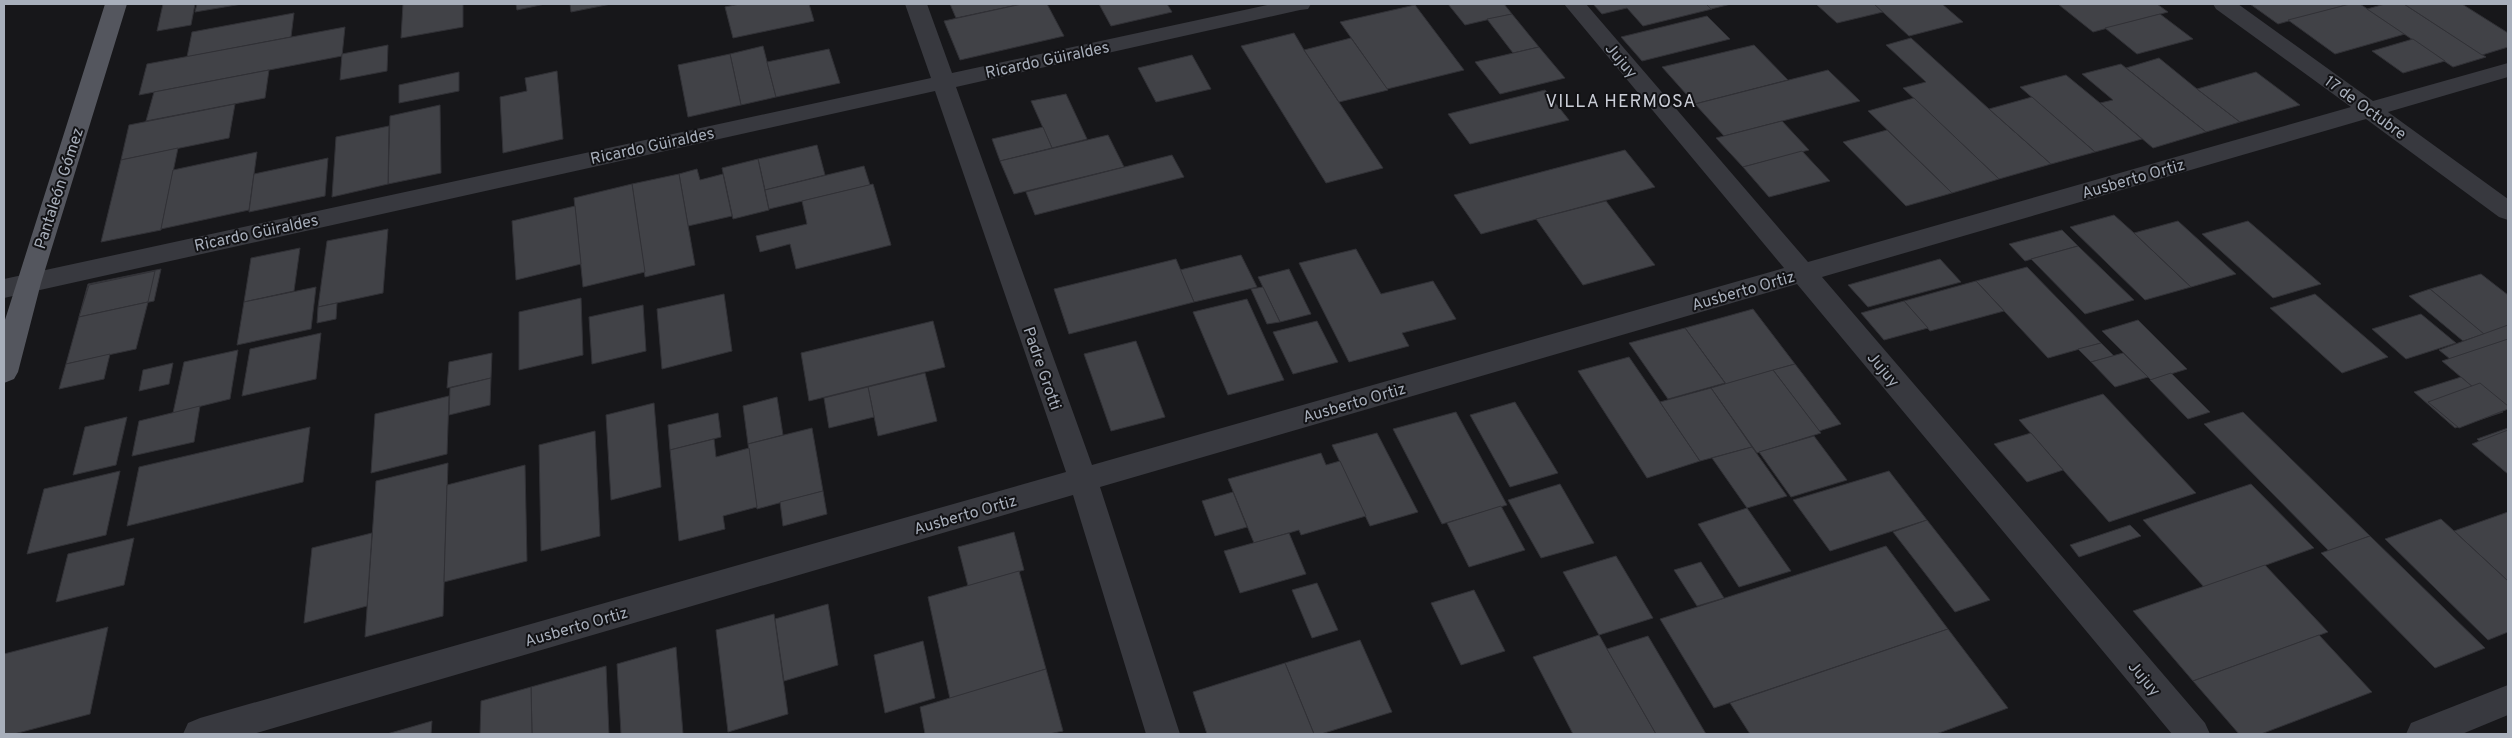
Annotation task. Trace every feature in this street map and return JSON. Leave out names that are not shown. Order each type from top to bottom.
[{"type":"main road","name":"Pantaleón Gómez","points":[[4,372],[28,283],[116,4]]},
{"type":"street","name":"Padre Grotti","points":[[916,4],[1083,480],[1163,734]]},
{"type":"street","name":"Ricardo Güiraldes","points":[[4,288],[1300,4]]},
{"type":"street","name":"Jujuy","points":[[1575,4],[2192,734]]},
{"type":"street","name":"17 de Octubre","points":[[2224,4],[2508,211]]},
{"type":"street","name":"Ausberto Ortiz","points":[[200,734],[2508,70]]},
{"type":"street","points":[[2423,734],[2508,700]]},
{"type":"building","points":[[163,4],[195,4],[191,25],[157,31]]},
{"type":"building","points":[[197,4],[242,4],[195,12]]},
{"type":"building","points":[[403,4],[463,4],[463,27],[401,38]]},
{"type":"building","points":[[516,4],[545,4],[517,10]]},
{"type":"building","points":[[570,4],[611,4],[571,12]]},
{"type":"building","points":[[740,4],[809,4],[814,21],[733,38],[725,7]]},
{"type":"building","points":[[950,4],[1022,4],[956,18]]},
{"type":"building","points":[[1022,4],[1047,4],[1064,36],[960,60],[944,21]]},
{"type":"building","points":[[1099,4],[1167,4],[1172,12],[1111,26]]},
{"type":"building","points":[[1448,4],[1504,4],[1512,14],[1465,25]]},
{"type":"building","points":[[1593,4],[1706,4],[1712,9],[1643,26],[1627,8],[1602,14]]},
{"type":"building","points":[[1706,4],[1731,4],[1711,9]]},
{"type":"building","points":[[1816,4],[1874,4],[1883,12],[1837,23]]},
{"type":"building","points":[[1874,4],[1942,4],[1963,22],[1909,36]]},
{"type":"building","points":[[2058,4],[2157,4],[2168,12],[2093,32]]},
{"type":"building","points":[[2250,4],[2350,4],[2278,24]]},
{"type":"building","points":[[2350,4],[2360,4],[2405,34],[2335,54],[2288,20]]},
{"type":"building","points":[[2385,4],[2404,4],[2486,57],[2453,67],[2367,9]]},
{"type":"building","points":[[2404,4],[2462,4],[2508,33],[2508,47],[2482,55]]},
{"type":"building","points":[[1415,5],[1464,70],[1387,89],[1340,22]]},
{"type":"building","points":[[294,13],[291,37],[187,57],[192,32]]},
{"type":"building","points":[[1512,14],[1539,47],[1513,53],[1487,19]]},
{"type":"building","points":[[2160,14],[2193,39],[2137,54],[2105,28]]},
{"type":"building","points":[[1707,16],[1730,39],[1642,61],[1621,37]]},
{"type":"building","points":[[345,27],[342,56],[139,95],[147,64]]},
{"type":"building","points":[[1294,33],[1383,168],[1326,183],[1241,46]]},
{"type":"building","points":[[1351,38],[1388,90],[1339,102],[1304,50]]},
{"type":"building","points":[[1911,38],[2051,164],[1999,179],[1903,88],[1926,82],[1886,45]]},
{"type":"building","points":[[2413,39],[2445,61],[2403,73],[2372,51]]},
{"type":"building","points":[[388,45],[387,71],[340,80],[342,54]]},
{"type":"building","points":[[1754,45],[1788,80],[1695,104],[1662,67]]},
{"type":"building","points":[[763,46],[776,97],[741,105],[730,54]]},
{"type":"building","points":[[1539,47],[1565,78],[1500,94],[1475,62]]},
{"type":"building","points":[[829,49],[840,83],[776,97],[767,62]]},
{"type":"building","points":[[730,54],[741,105],[688,117],[678,65]]},
{"type":"building","points":[[1192,55],[1211,89],[1156,102],[1138,68]]},
{"type":"building","points":[[2159,58],[2240,122],[2206,132],[2126,68]]},
{"type":"building","points":[[2121,64],[2206,132],[2153,148],[2100,103],[2113,100],[2082,74]]},
{"type":"building","points":[[269,70],[265,98],[146,121],[154,92]]},
{"type":"building","points":[[1828,70],[1860,101],[1724,136],[1695,104]]},
{"type":"building","points":[[557,71],[563,139],[503,153],[500,97],[527,91],[525,78]]},
{"type":"building","points":[[459,72],[459,91],[399,103],[399,85]]},
{"type":"building","points":[[2256,72],[2300,105],[2240,122],[2197,89]]},
{"type":"building","points":[[2066,75],[2142,139],[2095,152],[2020,87]]},
{"type":"building","points":[[1545,90],[1569,120],[1470,144],[1448,114]]},
{"type":"building","points":[[1066,94],[1087,139],[1052,148],[1031,101]]},
{"type":"building","points":[[2032,97],[2095,152],[2051,164],[1989,109]]},
{"type":"building","points":[[1914,98],[1999,179],[1952,193],[1868,111]]},
{"type":"building","points":[[235,104],[229,138],[121,160],[129,125]]},
{"type":"building","points":[[440,105],[441,173],[388,184],[390,116]]},
{"type":"building","points":[[1782,121],[1809,150],[1743,167],[1716,138]]},
{"type":"building","points":[[389,126],[388,184],[332,197],[336,137]]},
{"type":"building","points":[[1043,127],[1052,148],[1000,161],[992,139]]},
{"type":"building","points":[[1887,130],[1952,193],[1906,206],[1843,142]]},
{"type":"building","points":[[1108,135],[1124,167],[1014,194],[1000,161]]},
{"type":"building","points":[[817,145],[825,175],[765,190],[758,159]]},
{"type":"building","points":[[178,148],[161,230],[101,242],[121,160]]},
{"type":"building","points":[[1625,150],[1655,187],[1481,234],[1454,195]]},
{"type":"building","points":[[1802,151],[1830,181],[1769,197],[1743,167]]},
{"type":"building","points":[[257,152],[249,210],[161,229],[173,170]]},
{"type":"building","points":[[1172,155],[1184,177],[1035,215],[1026,192]]},
{"type":"building","points":[[328,158],[325,196],[249,212],[254,174]]},
{"type":"building","points":[[758,159],[769,210],[733,219],[722,168]]},
{"type":"building","points":[[864,166],[870,185],[769,209],[765,190]]},
{"type":"building","points":[[697,169],[700,180],[723,174],[732,216],[688,226],[679,174]]},
{"type":"building","points":[[679,174],[695,265],[645,277],[632,184]]},
{"type":"building","points":[[632,184],[645,272],[583,287],[574,198]]},
{"type":"building","points":[[873,184],[891,245],[796,269],[790,244],[760,252],[756,236],[807,224],[802,201]]},
{"type":"building","points":[[1606,201],[1655,265],[1583,285],[1536,219]]},
{"type":"building","points":[[575,206],[581,264],[516,280],[512,221]]},
{"type":"building","points":[[2114,215],[2191,287],[2145,300],[2070,227]]},
{"type":"building","points":[[2178,221],[2236,274],[2191,287],[2134,233]]},
{"type":"building","points":[[2248,221],[2321,284],[2273,298],[2202,234]]},
{"type":"building","points":[[388,229],[383,293],[318,307],[327,241]]},
{"type":"building","points":[[2062,230],[2078,246],[2025,261],[2009,244]]},
{"type":"building","points":[[2078,246],[2134,300],[2085,314],[2031,259]]},
{"type":"building","points":[[300,248],[294,291],[244,302],[251,258]]},
{"type":"building","points":[[1356,249],[1381,294],[1433,281],[1456,319],[1402,333],[1409,346],[1349,362],[1299,263]]},
{"type":"building","points":[[1241,255],[1257,287],[1194,302],[1180,270]]},
{"type":"building","points":[[1176,259],[1194,302],[1069,334],[1054,289]]},
{"type":"building","points":[[1940,259],[1961,282],[1868,307],[1848,285]]},
{"type":"building","points":[[2027,267],[2101,343],[2048,358],[1976,281]]},
{"type":"building","points":[[161,269],[154,301],[79,317],[88,284]]},
{"type":"building","points":[[1289,269],[1311,314],[1280,322],[1258,277]]},
{"type":"building","points":[[155,271],[148,302],[79,317],[89,285]]},
{"type":"building","points":[[2481,274],[2508,295],[2508,330],[2487,337],[2430,289]]},
{"type":"building","points":[[1976,281],[2004,311],[1930,331],[1904,301]]},
{"type":"building","points":[[316,287],[311,329],[237,345],[244,302]]},
{"type":"building","points":[[1263,287],[1280,322],[1267,324],[1251,289]]},
{"type":"building","points":[[2430,289],[2484,334],[2463,341],[2409,296]]},
{"type":"building","points":[[724,294],[732,351],[662,369],[657,309]]},
{"type":"building","points":[[2315,294],[2388,357],[2342,373],[2270,308]]},
{"type":"building","points":[[581,298],[583,355],[519,370],[519,312]]},
{"type":"building","points":[[1247,299],[1284,380],[1228,395],[1193,312]]},
{"type":"building","points":[[1904,301],[1928,328],[1884,340],[1861,313]]},
{"type":"building","points":[[148,302],[136,349],[66,364],[79,317]]},
{"type":"building","points":[[337,303],[336,319],[317,323],[318,307]]},
{"type":"building","points":[[643,305],[646,351],[592,364],[589,317]]},
{"type":"building","points":[[1753,309],[1795,364],[1726,384],[1685,328]]},
{"type":"building","points":[[2421,314],[2456,343],[2406,359],[2372,329]]},
{"type":"building","points":[[2138,320],[2187,369],[2151,380],[2102,331]]},
{"type":"building","points":[[933,321],[945,367],[809,401],[801,353]]},
{"type":"building","points":[[1317,321],[1338,362],[1293,374],[1273,332]]},
{"type":"building","points":[[2508,325],[2508,406],[2439,350]]},
{"type":"building","points":[[1685,328],[1725,383],[1668,399],[1629,343]]},
{"type":"building","points":[[321,333],[316,379],[242,396],[250,349]]},
{"type":"building","points":[[2508,339],[2508,409],[2501,411],[2442,361]]},
{"type":"building","points":[[1136,341],[1165,417],[1111,431],[1084,354]]},
{"type":"building","points":[[2101,343],[2114,356],[2091,362],[2078,349]]},
{"type":"building","points":[[238,350],[230,399],[173,413],[184,362]]},
{"type":"building","points":[[492,353],[491,378],[447,388],[449,362]]},
{"type":"building","points":[[2123,353],[2148,377],[2115,387],[2091,362]]},
{"type":"building","points":[[110,354],[104,379],[59,389],[66,364]]},
{"type":"building","points":[[1629,357],[1700,461],[1647,478],[1578,371]]},
{"type":"building","points":[[173,363],[169,384],[139,391],[143,370]]},
{"type":"building","points":[[1795,364],[1841,424],[1819,431],[1773,370]]},
{"type":"building","points":[[1773,370],[1821,433],[1757,453],[1711,388]]},
{"type":"building","points":[[925,373],[937,421],[878,436],[868,387]]},
{"type":"building","points":[[2171,373],[2210,412],[2188,419],[2150,380]]},
{"type":"building","points":[[2461,377],[2503,412],[2455,428],[2414,392]]},
{"type":"building","points":[[491,378],[490,405],[449,415],[450,388]]},
{"type":"building","points":[[2480,383],[2508,406],[2508,409],[2459,428],[2428,402]]},
{"type":"building","points":[[868,387],[874,417],[829,428],[824,398]]},
{"type":"building","points":[[1711,388],[1752,447],[1700,461],[1660,402]]},
{"type":"building","points":[[2103,394],[2196,493],[2109,522],[2019,420]]},
{"type":"building","points":[[449,396],[447,454],[371,473],[375,414]]},
{"type":"building","points":[[777,397],[783,435],[748,444],[743,406]]},
{"type":"building","points":[[1515,402],[1558,473],[1510,487],[1470,415]]},
{"type":"building","points":[[654,403],[661,487],[611,500],[606,415]]},
{"type":"building","points":[[200,406],[194,442],[132,456],[139,421]]},
{"type":"building","points":[[1456,412],[1507,505],[1442,524],[1393,429]]},
{"type":"building","points":[[2243,412],[2370,536],[2329,551],[2204,424]]},
{"type":"building","points":[[718,413],[721,437],[670,450],[668,425]]},
{"type":"building","points":[[127,417],[116,465],[73,475],[85,427]]},
{"type":"building","points":[[310,427],[303,482],[127,526],[139,467]]},
{"type":"building","points":[[812,428],[823,491],[757,509],[748,444]]},
{"type":"building","points":[[2508,428],[2508,467],[2477,439]]},
{"type":"building","points":[[2508,430],[2508,474],[2472,444]]},
{"type":"building","points":[[595,431],[600,536],[541,551],[539,445]]},
{"type":"building","points":[[1377,433],[1418,512],[1370,526],[1332,445]]},
{"type":"building","points":[[2031,433],[2063,470],[2027,482],[1994,444]]},
{"type":"building","points":[[1814,436],[1847,480],[1791,497],[1759,452]]},
{"type":"building","points":[[714,439],[716,457],[749,448],[757,507],[723,516],[725,529],[679,541],[670,450]]},
{"type":"building","points":[[1752,447],[1787,496],[1747,508],[1712,458]]},
{"type":"building","points":[[1321,453],[1326,465],[1340,461],[1366,516],[1301,535],[1299,530],[1254,543],[1228,479]]},
{"type":"building","points":[[448,463],[443,616],[365,637],[376,481]]},
{"type":"building","points":[[525,465],[527,561],[444,582],[447,485]]},
{"type":"building","points":[[120,471],[106,535],[27,554],[44,489]]},
{"type":"building","points":[[1889,471],[1927,520],[1830,551],[1793,500]]},
{"type":"building","points":[[1560,484],[1594,543],[1541,558],[1508,500]]},
{"type":"building","points":[[2251,484],[2314,548],[2204,587],[2143,520]]},
{"type":"building","points":[[823,491],[827,514],[783,526],[780,502]]},
{"type":"building","points":[[1233,492],[1247,527],[1215,536],[1202,501]]},
{"type":"building","points":[[1501,506],[1525,550],[1469,567],[1447,523]]},
{"type":"building","points":[[1747,508],[1791,571],[1739,587],[1698,524]]},
{"type":"building","points":[[2508,512],[2508,581],[2454,531]]},
{"type":"building","points":[[2441,519],[2508,581],[2508,632],[2488,640],[2385,539]]},
{"type":"building","points":[[1927,520],[1990,600],[1955,612],[1893,532]]},
{"type":"building","points":[[2130,525],[2141,536],[2079,557],[2070,545]]},
{"type":"building","points":[[1014,532],[1024,570],[968,586],[958,547]]},
{"type":"building","points":[[372,533],[367,606],[304,623],[312,548]]},
{"type":"building","points":[[1289,533],[1306,574],[1240,593],[1224,551]]},
{"type":"building","points":[[2370,536],[2485,648],[2435,668],[2321,553]]},
{"type":"building","points":[[134,538],[124,585],[56,602],[68,554]]},
{"type":"building","points":[[1886,546],[1948,629],[1714,708],[1660,619]]},
{"type":"building","points":[[1616,556],[1653,618],[1599,635],[1563,572]]},
{"type":"building","points":[[1701,562],[1724,598],[1697,606],[1674,570]]},
{"type":"building","points":[[2265,565],[2328,632],[2193,681],[2133,611]]},
{"type":"building","points":[[1019,571],[1046,669],[950,699],[928,597]]},
{"type":"building","points":[[1317,583],[1338,630],[1312,638],[1292,590]]},
{"type":"building","points":[[1474,590],[1505,651],[1461,665],[1431,603]]},
{"type":"building","points":[[828,604],[838,665],[784,681],[775,619]]},
{"type":"building","points":[[774,614],[788,714],[728,732],[716,630]]},
{"type":"building","points":[[108,627],[90,714],[14,734],[4,734],[4,654]]},
{"type":"building","points":[[1948,629],[2008,708],[1936,734],[1750,734],[1730,703]]},
{"type":"building","points":[[1599,635],[1656,734],[1573,734],[1533,657]]},
{"type":"building","points":[[2319,635],[2372,692],[2261,734],[2239,734],[2193,681]]},
{"type":"building","points":[[1648,636],[1706,734],[1656,734],[1607,649]]},
{"type":"building","points":[[1360,640],[1392,712],[1321,734],[1314,734],[1285,663]]},
{"type":"building","points":[[923,641],[935,698],[885,713],[874,655]]},
{"type":"building","points":[[676,647],[683,734],[621,734],[617,664]]},
{"type":"building","points":[[1285,663],[1314,734],[1207,734],[1193,692]]},
{"type":"building","points":[[606,666],[609,734],[532,734],[531,687]]},
{"type":"building","points":[[1046,669],[1063,731],[1049,734],[925,734],[920,707]]},
{"type":"building","points":[[531,687],[532,734],[480,734],[481,701]]},
{"type":"building","points":[[432,721],[431,734],[387,734]]},
{"type":"district","name":"VILLA HERMOSA","points":[[1621,101]]}]
